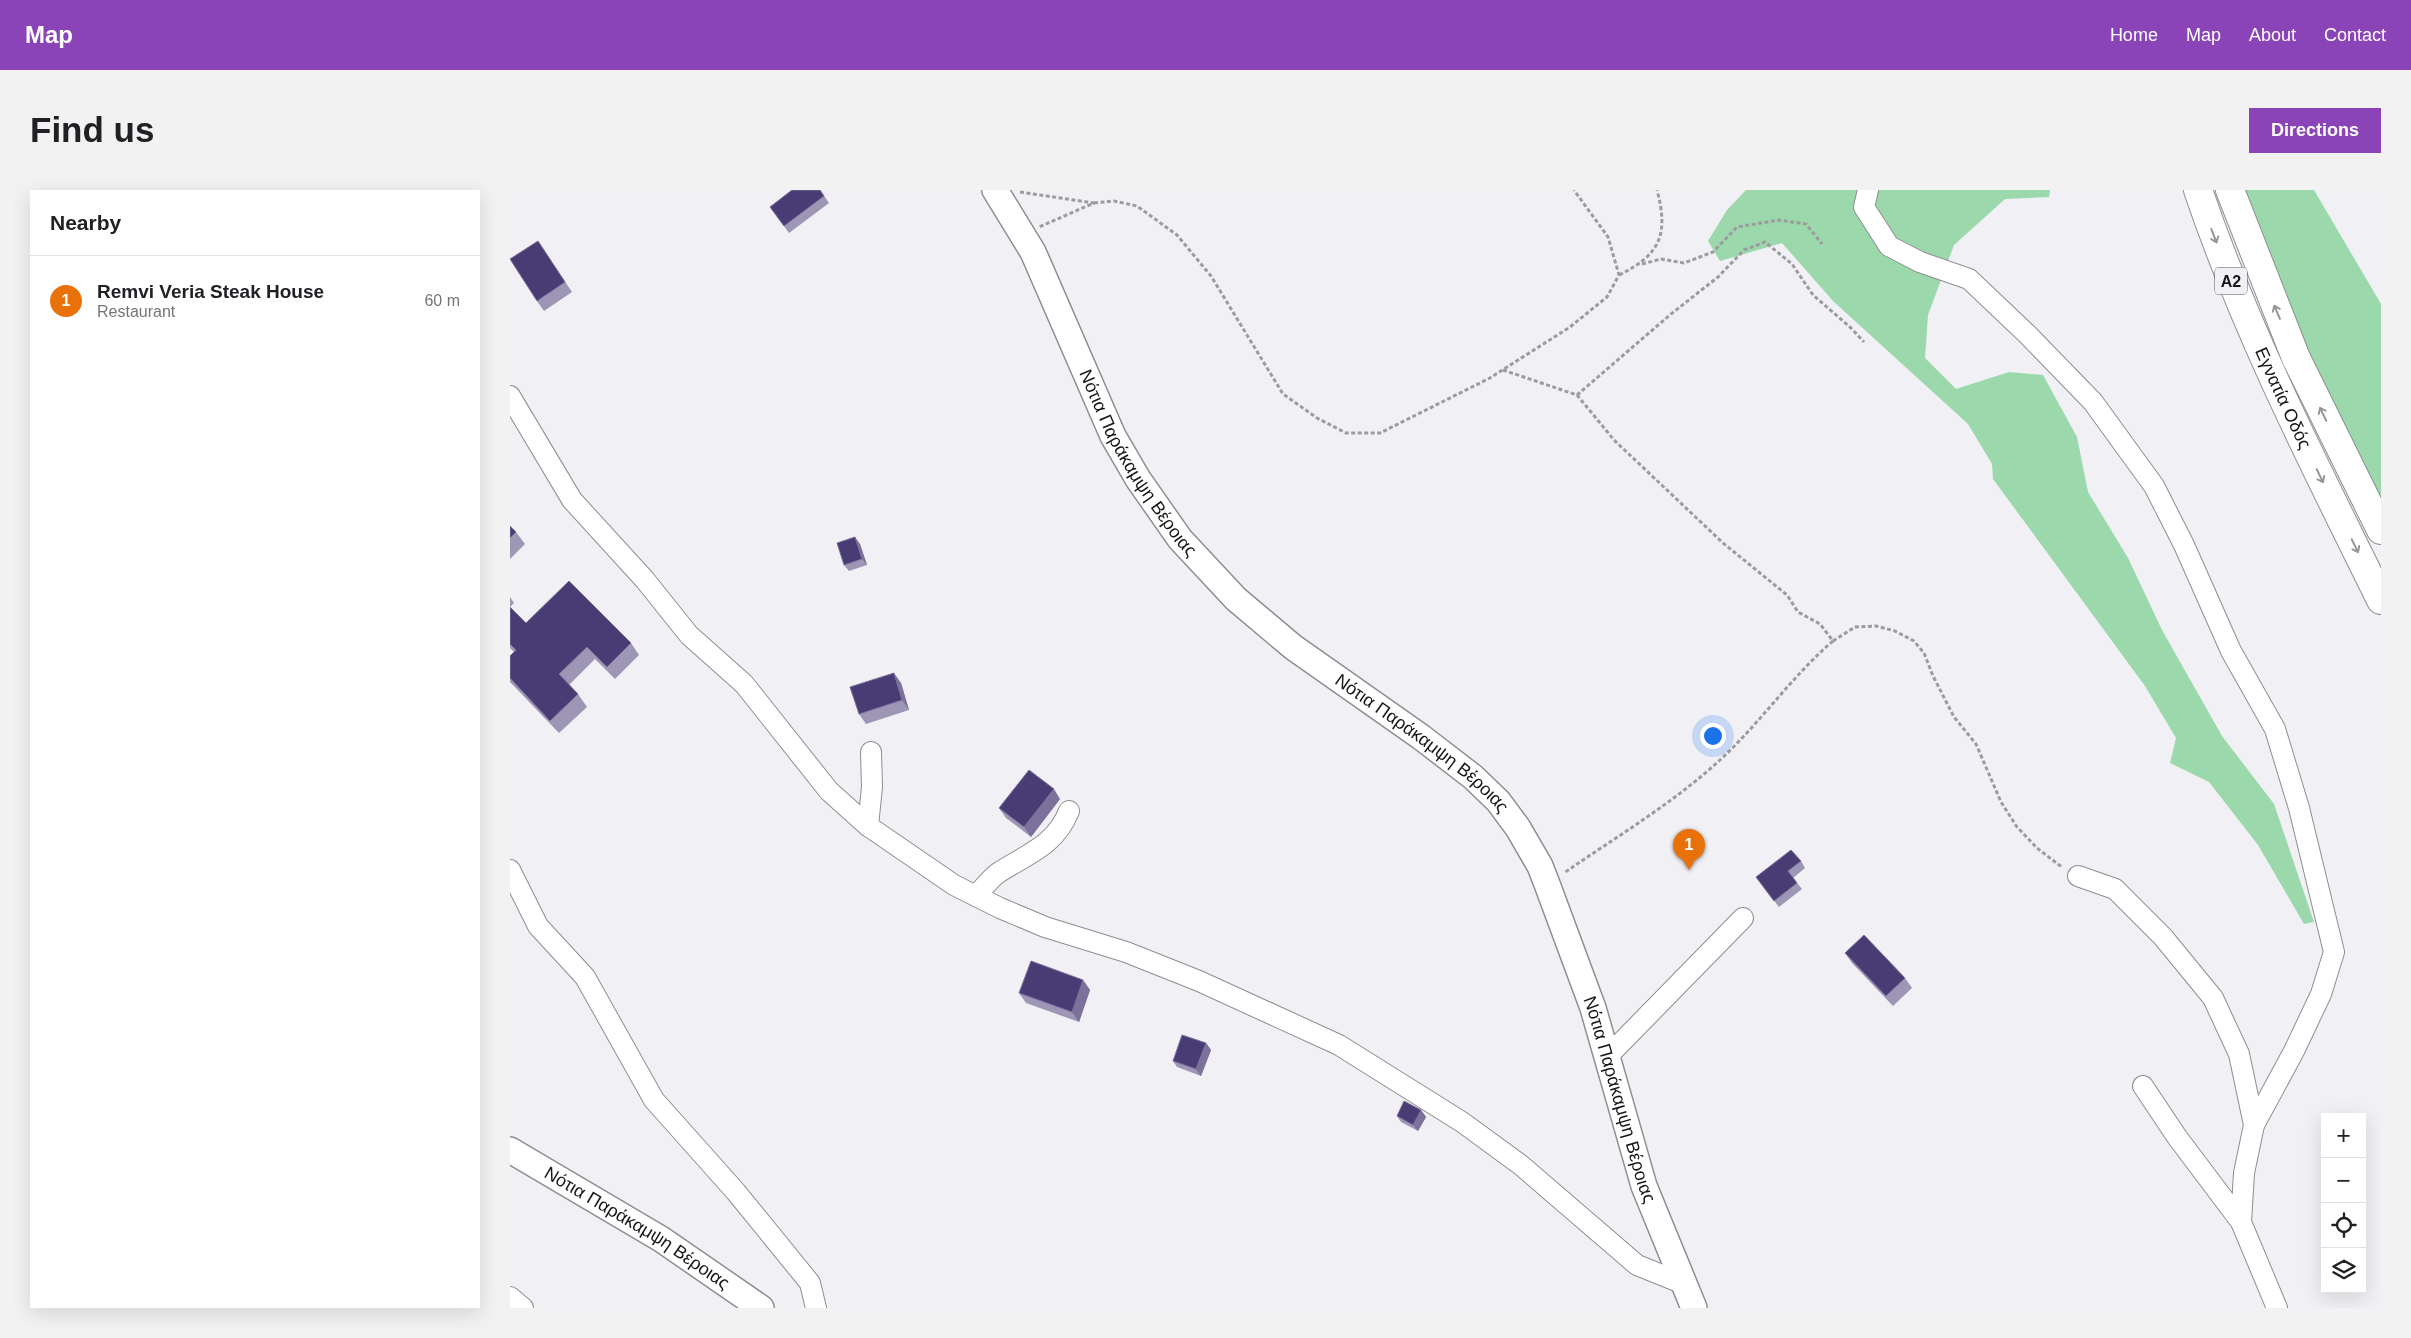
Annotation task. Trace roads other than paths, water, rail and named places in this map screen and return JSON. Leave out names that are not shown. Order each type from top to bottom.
[{"type":"highway","name":"Εγνατία Οδός","points":[[2198,190],[2237,296],[2268,370],[2381,600]]},
{"type":"highway","name":"Εγνατία Οδός","points":[[2230,190],[2296,358],[2381,530]]},
{"type":"main road","name":"Νότια Παράκαμψη Βέροιας","points":[[1008,190],[1032,241],[1113,436],[1138,478],[1180,539],[1236,599],[1293,647],[1421,737],[1473,777],[1498,801],[1518,828],[1540,866],[1593,1008],[1644,1186],[1694,1308]]},
{"type":"main road","name":"Νότια Παράκαμψη Βέροιας","points":[[510,1150],[661,1239],[761,1308]]},
{"type":"street","points":[[1868,190],[1864,207],[1888,246],[1920,262],[1969,279],[2028,335],[2093,402],[2154,486],[2184,545],[2231,651],[2275,729],[2299,808],[2334,952],[2321,994],[2294,1050],[2254,1124],[2244,1173],[2241,1222]]},
{"type":"street","points":[[510,396],[572,500],[645,580],[689,635],[744,684],[829,791],[868,826],[954,885],[976,896],[1045,927],[1126,952],[1199,981],[1339,1044],[1477,1133],[1522,1166],[1637,1265],[1684,1284]]},
{"type":"street","points":[[868,826],[872,787],[870,752]]},
{"type":"street","points":[[976,896],[996,875],[1037,851],[1063,827],[1069,811]]},
{"type":"street","points":[[510,870],[538,926],[586,977],[654,1100],[736,1192],[810,1283],[816,1308]]},
{"type":"street","points":[[2078,876],[2115,888],[2163,937],[2213,998],[2239,1054],[2254,1124]]},
{"type":"street","points":[[1608,1057],[1743,918]]},
{"type":"street","points":[[2142,1086],[2177,1137],[2241,1222],[2277,1308]]},
{"type":"street","points":[[510,1297],[523,1308]]},
{"type":"place","name":"Remvi Veria Steak House","points":[[1689,870]]}]
